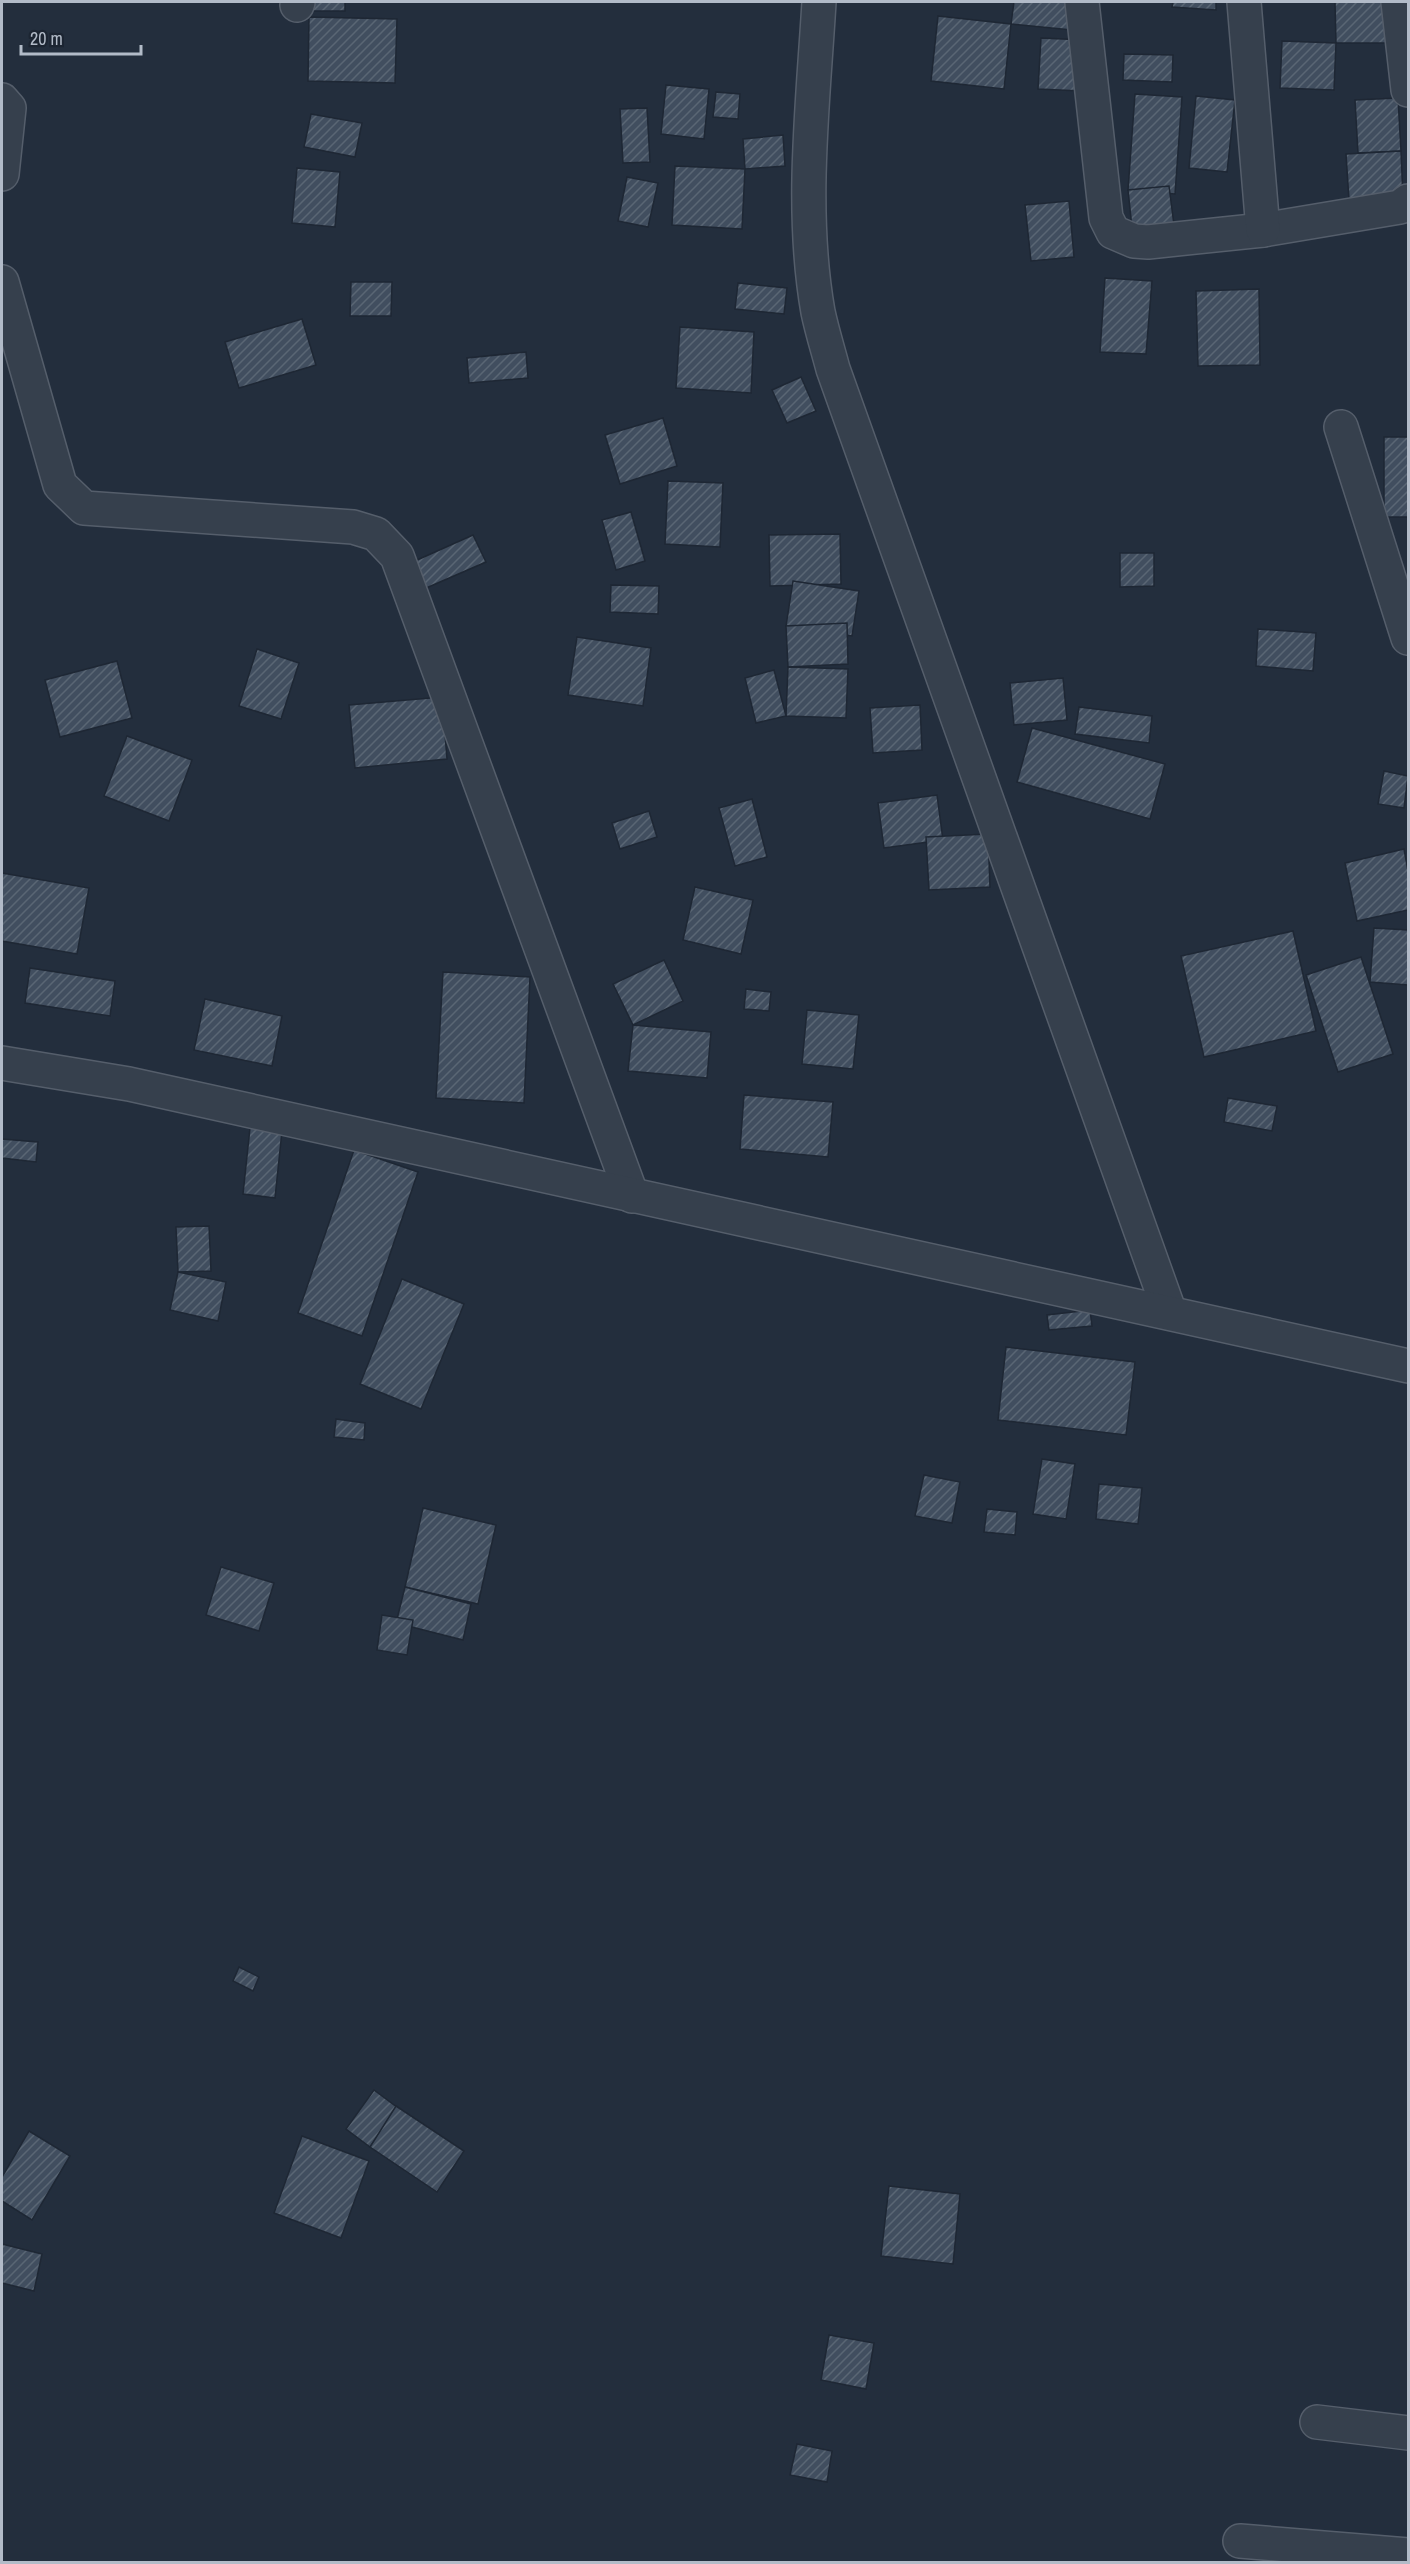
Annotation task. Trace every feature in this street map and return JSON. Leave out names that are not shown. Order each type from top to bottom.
[{"type":"street","points":[[819,2],[809,172],[811,244],[818,312],[833,369],[1170,1313]]},
{"type":"street","points":[[1082,2],[1106,219],[1113,232],[1134,241],[1148,242],[1263,230],[1400,207],[1408,201]]},
{"type":"street","points":[[1244,2],[1263,230]]},
{"type":"street","points":[[1398,2],[1408,90]]},
{"type":"street","points":[[2,100],[9,108],[2,174]]},
{"type":"street","points":[[2,282],[60,485],[84,508],[353,527],[376,534],[397,556],[632,1196]]},
{"type":"street","points":[[1341,427],[1408,638]]},
{"type":"street","points":[[2,1063],[129,1084],[1408,1366]]},
{"type":"street","points":[[1317,2422],[1408,2433]]},
{"type":"street","points":[[1240,2541],[1408,2555]]},
{"type":"building","points":[[313,2],[345,2],[345,11],[313,11]]},
{"type":"building","points":[[1014,2],[1075,2],[1072,30],[1011,24]]},
{"type":"building","points":[[1173,2],[1216,2],[1216,10],[1172,7]]},
{"type":"building","points":[[1335,2],[1388,2],[1388,43],[1336,43]]},
{"type":"building","points":[[938,16],[1011,24],[1004,89],[931,81]]},
{"type":"building","points":[[309,17],[397,19],[395,83],[308,81]]},
{"type":"building","points":[[1041,38],[1085,40],[1081,91],[1038,89]]},
{"type":"building","points":[[1282,41],[1336,43],[1334,90],[1280,88]]},
{"type":"building","points":[[1124,54],[1173,55],[1172,82],[1123,80]]},
{"type":"building","points":[[666,85],[709,89],[704,139],[661,134]]},
{"type":"building","points":[[716,92],[740,94],[738,119],[713,117]]},
{"type":"building","points":[[1135,94],[1182,97],[1175,194],[1128,190]]},
{"type":"building","points":[[1196,96],[1235,100],[1227,172],[1189,168]]},
{"type":"building","points":[[1398,98],[1401,151],[1358,153],[1355,100]]},
{"type":"building","points":[[647,108],[650,162],[623,163],[620,109]]},
{"type":"building","points":[[311,114],[362,123],[355,157],[304,147]]},
{"type":"building","points":[[783,135],[785,166],[745,169],[743,139]]},
{"type":"building","points":[[1401,151],[1403,198],[1349,200],[1346,154]]},
{"type":"building","points":[[675,166],[745,169],[742,229],[672,225]]},
{"type":"building","points":[[297,168],[340,172],[335,227],[292,223]]},
{"type":"building","points":[[627,177],[658,183],[648,227],[618,221]]},
{"type":"building","points":[[1169,186],[1175,233],[1133,237],[1128,190]]},
{"type":"building","points":[[1069,201],[1074,257],[1031,261],[1025,205]]},
{"type":"building","points":[[1105,278],[1152,281],[1146,354],[1100,352]]},
{"type":"building","points":[[351,282],[392,282],[391,316],[350,316]]},
{"type":"building","points":[[738,283],[787,288],[784,314],[735,309]]},
{"type":"building","points":[[1259,289],[1260,365],[1198,366],[1196,291]]},
{"type":"building","points":[[302,319],[316,365],[239,388],[225,342]]},
{"type":"building","points":[[680,327],[754,332],[751,393],[676,388]]},
{"type":"building","points":[[526,352],[528,378],[469,383],[467,358]]},
{"type":"building","points":[[801,377],[816,411],[787,423],[772,390]]},
{"type":"building","points":[[663,418],[677,466],[620,484],[605,435]]},
{"type":"building","points":[[1384,437],[1408,437],[1408,517],[1384,517]]},
{"type":"building","points":[[668,481],[723,483],[720,547],[665,544]]},
{"type":"building","points":[[631,512],[645,561],[616,570],[602,520]]},
{"type":"building","points":[[840,534],[841,584],[770,586],[769,535]]},
{"type":"building","points":[[473,535],[486,562],[417,592],[406,565]]},
{"type":"building","points":[[1120,553],[1154,553],[1154,586],[1120,587]]},
{"type":"building","points":[[793,581],[859,591],[852,636],[786,626]]},
{"type":"building","points":[[611,585],[659,586],[658,614],[610,612]]},
{"type":"building","points":[[847,623],[848,664],[788,667],[786,626]]},
{"type":"building","points":[[1258,629],[1316,633],[1313,671],[1256,666]]},
{"type":"building","points":[[577,637],[651,648],[643,706],[568,695]]},
{"type":"building","points":[[257,649],[299,663],[281,719],[239,706]]},
{"type":"building","points":[[117,661],[132,718],[60,737],[45,680]]},
{"type":"building","points":[[788,667],[848,669],[846,718],[786,716]]},
{"type":"building","points":[[774,670],[786,716],[756,723],[745,678]]},
{"type":"building","points":[[1063,678],[1067,720],[1014,725],[1010,683]]},
{"type":"building","points":[[442,697],[447,759],[355,768],[349,705]]},
{"type":"building","points":[[920,705],[922,750],[873,753],[870,708]]},
{"type":"building","points":[[1079,707],[1152,716],[1149,743],[1075,734]]},
{"type":"building","points":[[1032,728],[1165,764],[1150,819],[1017,782]]},
{"type":"building","points":[[127,736],[192,760],[169,821],[104,796]]},
{"type":"building","points":[[1384,771],[1408,776],[1404,808],[1378,804]]},
{"type":"building","points":[[937,795],[943,840],[884,848],[878,803]]},
{"type":"building","points":[[752,799],[767,857],[735,866],[719,808]]},
{"type":"building","points":[[649,811],[657,837],[620,849],[612,823]]},
{"type":"building","points":[[988,834],[990,887],[929,890],[926,837]]},
{"type":"building","points":[[1404,849],[1408,871],[1408,910],[1357,921],[1345,863]]},
{"type":"building","points":[[2,873],[89,888],[77,954],[2,941]]},
{"type":"building","points":[[695,887],[753,900],[741,954],[683,940]]},
{"type":"building","points":[[1374,928],[1408,930],[1408,985],[1370,982]]},
{"type":"building","points":[[1293,931],[1316,1031],[1204,1057],[1181,956]]},
{"type":"building","points":[[1361,957],[1393,1054],[1338,1072],[1306,975]]},
{"type":"building","points":[[664,960],[683,1001],[633,1025],[613,984]]},
{"type":"building","points":[[30,968],[115,981],[110,1016],[25,1003]]},
{"type":"building","points":[[443,972],[530,977],[524,1103],[436,1098]]},
{"type":"building","points":[[746,989],[771,992],[769,1011],[744,1009]]},
{"type":"building","points":[[205,999],[282,1016],[272,1066],[194,1050]]},
{"type":"building","points":[[807,1010],[859,1015],[853,1069],[802,1064]]},
{"type":"building","points":[[633,1025],[711,1032],[707,1078],[628,1071]]},
{"type":"building","points":[[744,1095],[833,1102],[828,1157],[740,1149]]},
{"type":"building","points":[[1228,1098],[1277,1106],[1272,1131],[1224,1122]]},
{"type":"building","points":[[250,1128],[282,1131],[275,1198],[243,1194]]},
{"type":"building","points":[[2,1139],[38,1142],[36,1162],[2,1158]]},
{"type":"building","points":[[354,1150],[418,1172],[362,1336],[298,1313]]},
{"type":"building","points":[[209,1226],[211,1271],[178,1272],[176,1227]]},
{"type":"building","points":[[178,1272],[226,1282],[218,1321],[170,1310]]},
{"type":"building","points":[[402,1279],[464,1304],[421,1409],[360,1384]]},
{"type":"building","points":[[1090,1310],[1092,1326],[1049,1330],[1047,1315]]},
{"type":"building","points":[[1006,1347],[1135,1362],[1126,1435],[998,1420]]},
{"type":"building","points":[[336,1419],[365,1423],[364,1440],[334,1437]]},
{"type":"building","points":[[1042,1459],[1075,1464],[1066,1519],[1033,1514]]},
{"type":"building","points":[[924,1475],[960,1482],[952,1523],[915,1516]]},
{"type":"building","points":[[1099,1484],[1142,1488],[1138,1524],[1096,1519]]},
{"type":"building","points":[[423,1508],[496,1525],[478,1604],[405,1587]]},
{"type":"building","points":[[987,1509],[1017,1512],[1015,1535],[984,1532]]},
{"type":"building","points":[[221,1567],[274,1583],[259,1631],[206,1615]]},
{"type":"building","points":[[405,1587],[471,1604],[463,1640],[396,1623]]},
{"type":"building","points":[[382,1615],[413,1620],[407,1655],[377,1650]]},
{"type":"building","points":[[239,1967],[259,1977],[253,1991],[233,1981]]},
{"type":"building","points":[[374,2090],[398,2108],[370,2147],[346,2129]]},
{"type":"building","points":[[396,2106],[464,2151],[437,2192],[370,2147]]},
{"type":"building","points":[[29,2131],[70,2156],[32,2220],[2,2201],[2,2177]]},
{"type":"building","points":[[302,2136],[369,2161],[341,2238],[274,2213]]},
{"type":"building","points":[[889,2186],[960,2194],[953,2264],[881,2256]]},
{"type":"building","points":[[2,2244],[42,2254],[34,2291],[2,2283]]},
{"type":"building","points":[[829,2335],[874,2343],[866,2389],[821,2380]]},
{"type":"building","points":[[797,2444],[832,2451],[827,2482],[790,2475]]}]
